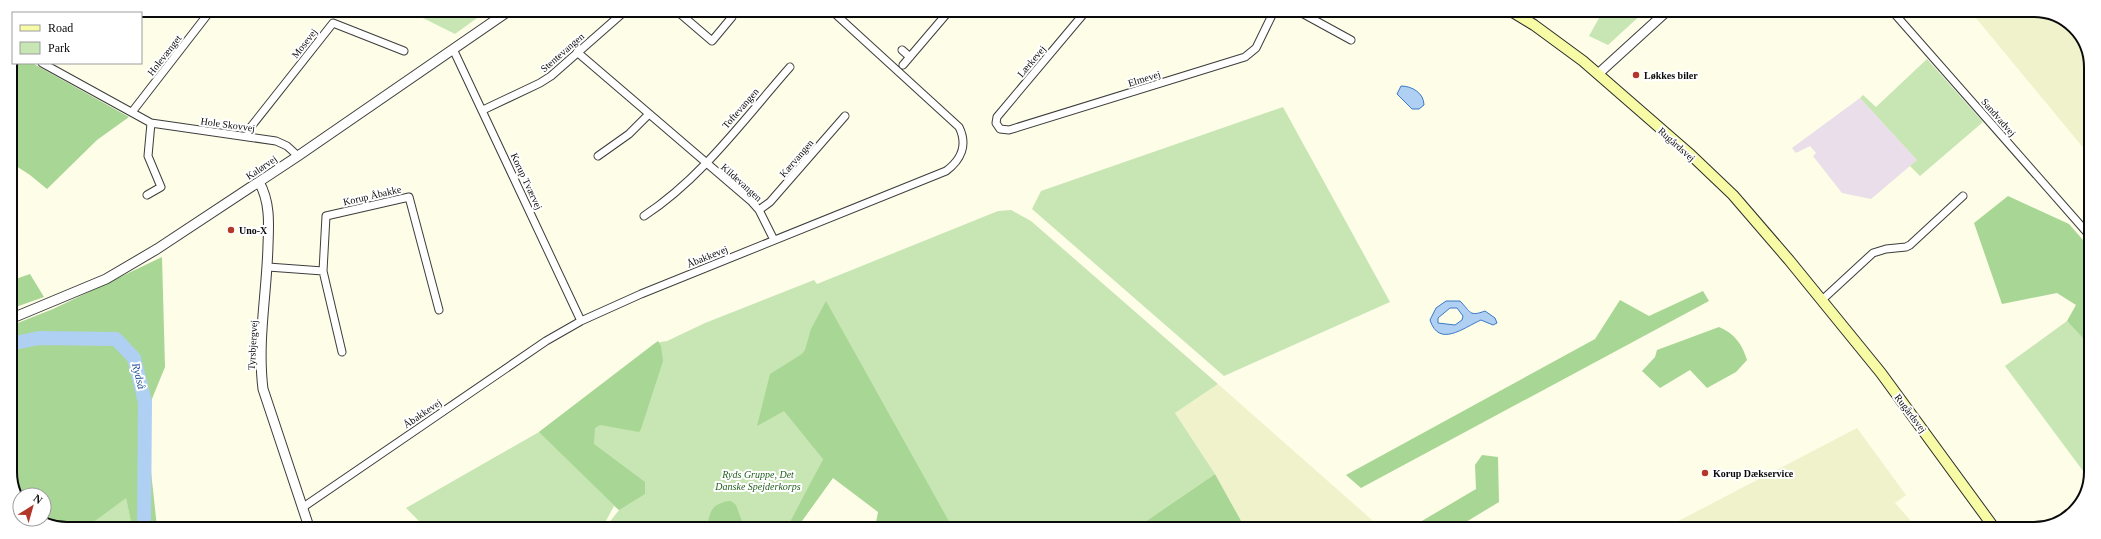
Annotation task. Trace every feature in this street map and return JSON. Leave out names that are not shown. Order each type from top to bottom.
[{"type":"main road","name":"Rugårdsvej","points":[[1520,17],[1556,40],[1598,74],[1691,156],[1733,196],[1822,300],[1916,418],[1990,522]]},
{"type":"street","name":"Holevænget","points":[[132,112],[207,17]]},
{"type":"street","name":"Kalørvej","points":[[17,316],[106,279],[187,230],[298,156],[500,17]]},
{"type":"street","name":"Stentevangen","points":[[483,110],[540,83],[551,76],[617,17]]},
{"type":"street","points":[[684,17],[712,41],[732,17]]},
{"type":"street","name":"Åbakkevej","points":[[302,508],[546,341],[582,321],[641,294],[946,171],[954,165],[963,149],[963,137],[957,125],[839,17]]},
{"type":"street","points":[[903,65],[943,17]]},
{"type":"street","name":"Lærkevej","points":[[997,126],[997,117],[1081,17]]},
{"type":"street","name":"Elmevej","points":[[997,126],[1009,130],[1244,57],[1256,48],[1271,17]]},
{"type":"street","points":[[1309,17],[1352,40]]},
{"type":"street","points":[[1598,74],[1661,17]]},
{"type":"street","name":"Sandvadvej","points":[[1897,17],[2084,229]]},
{"type":"street","name":"Mosevej","points":[[248,136],[250,128],[333,23],[404,51]]},
{"type":"street","name":"Korup Tværvej","points":[[453,49],[582,321]]},
{"type":"street","points":[[902,50],[910,57]]},
{"type":"street","name":"Kildevangen","points":[[578,52],[751,201],[759,210],[774,240]]},
{"type":"street","name":"Hole Skovvej","points":[[44,64],[151,123],[276,141],[287,146],[298,156]]},
{"type":"street","name":"Toftevangen","points":[[706,162],[790,67]]},
{"type":"street","points":[[598,156],[629,134],[649,114]]},
{"type":"street","name":"Kærvangen","points":[[759,210],[770,202],[845,116]]},
{"type":"street","points":[[147,195],[161,187],[148,156],[151,123]]},
{"type":"street","name":"Kildevangen","points":[[644,216],[676,193],[706,162]]},
{"type":"street","name":"Tyrsbjergvej","points":[[259,182],[265,194],[268,207],[268,267],[260,368],[262,389],[307,522]]},
{"type":"street","points":[[1822,300],[1873,253],[1910,245],[1964,196]]},
{"type":"street","name":"Korup Åbakke","points":[[342,352],[323,271],[326,216],[409,197],[439,310]]},
{"type":"street","points":[[268,267],[323,271]]},
{"type":"shaded area","points":[[1860,98],[1917,160],[1871,199],[1842,193],[1813,156],[1816,153],[1810,146],[1796,153],[1792,148]]},
{"type":"green space","points":[[421,17],[478,17],[455,34]]},
{"type":"green space","points":[[1600,17],[1639,17],[1608,45],[1589,36]]},
{"type":"green space","points":[[1975,17],[2043,18],[2059,24],[2071,34],[2080,48],[2084,64],[2084,149]]},
{"type":"green space","points":[[1927,59],[1983,122],[1920,176],[1910,166],[1917,160],[1860,98],[1863,95],[1876,107]]},
{"type":"green space","points":[[17,64],[34,64],[129,117],[97,140],[47,189],[17,167]]},
{"type":"green space","points":[[1283,107],[1390,302],[1224,376],[1032,209],[1041,191]]},
{"type":"green space","points":[[2008,196],[2069,224],[2084,241],[2084,339],[2067,321],[2076,305],[2057,293],[2002,304],[1974,223]]},
{"type":"green space","name":"Ryds Gruppe, Det Danske Spejderkorps","points":[[1011,210],[1031,221],[1218,384],[1175,413],[1215,474],[1145,522],[946,522],[823,459],[791,522],[610,522],[619,510],[614,506],[605,522],[420,522],[406,508],[539,432],[655,343],[667,341],[705,323],[814,280],[817,284],[998,211]]},
{"type":"green space","points":[[162,257],[165,367],[145,416],[156,522],[131,522],[126,498],[94,522],[58,521],[52,519],[52,487],[20,487],[17,475],[17,323],[53,309]]},
{"type":"green space","points":[[30,274],[44,297],[17,307],[17,279]]},
{"type":"green space","points":[[1703,291],[1709,301],[1361,488],[1346,475],[1595,339],[1620,300],[1649,316]]},
{"type":"green space","points":[[826,301],[949,522],[876,522],[878,512],[833,478],[801,522],[790,522],[823,459],[784,411],[757,426],[770,374],[802,354],[805,350],[811,329]]},
{"type":"green space","points":[[2067,321],[2084,339],[2084,472],[2005,366]]},
{"type":"green space","points":[[1719,327],[1734,336],[1745,354],[1747,360],[1736,372],[1707,388],[1690,370],[1660,388],[1642,371],[1655,357],[1657,350]]},
{"type":"green space","points":[[658,341],[661,346],[663,361],[639,432],[600,425],[595,428],[594,444],[645,482],[645,494],[619,510],[539,432]]},
{"type":"green space","points":[[1218,384],[1374,522],[1242,522],[1215,474],[1175,413]]},
{"type":"green space","points":[[1857,428],[1906,495],[1895,503],[1912,522],[1676,522]]},
{"type":"green space","points":[[1482,455],[1498,457],[1499,502],[1466,522],[1420,522],[1476,489],[1475,465]]},
{"type":"green space","points":[[1215,474],[1242,522],[1145,522]]},
{"type":"green space","points":[[126,497],[131,522],[94,522]]},
{"type":"green space","points":[[731,501],[736,505],[742,522],[708,522],[713,508],[720,503]]},
{"type":"water","points":[[1401,86],[1409,87],[1417,91],[1422,97],[1424,105],[1419,109],[1412,109],[1397,94]]},
{"type":"water","points":[[1446,301],[1460,301],[1469,311],[1473,313],[1476,314],[1485,311],[1495,318],[1497,323],[1493,325],[1481,320],[1452,334],[1439,333],[1434,328],[1430,320],[1436,308]],"holes":[[[1450,308],[1457,308],[1463,316],[1462,320],[1455,325],[1438,323],[1438,318]]]},
{"type":"waterway","name":"Rydså","points":[[17,343],[39,338],[116,339],[134,358],[145,402],[144,522]]},
{"type":"place","name":"Løkkes biler","points":[[1636,75]]},
{"type":"place","name":"Uno-X","points":[[231,230]]},
{"type":"place","name":"Korup Dækservice","points":[[1705,473]]}]
